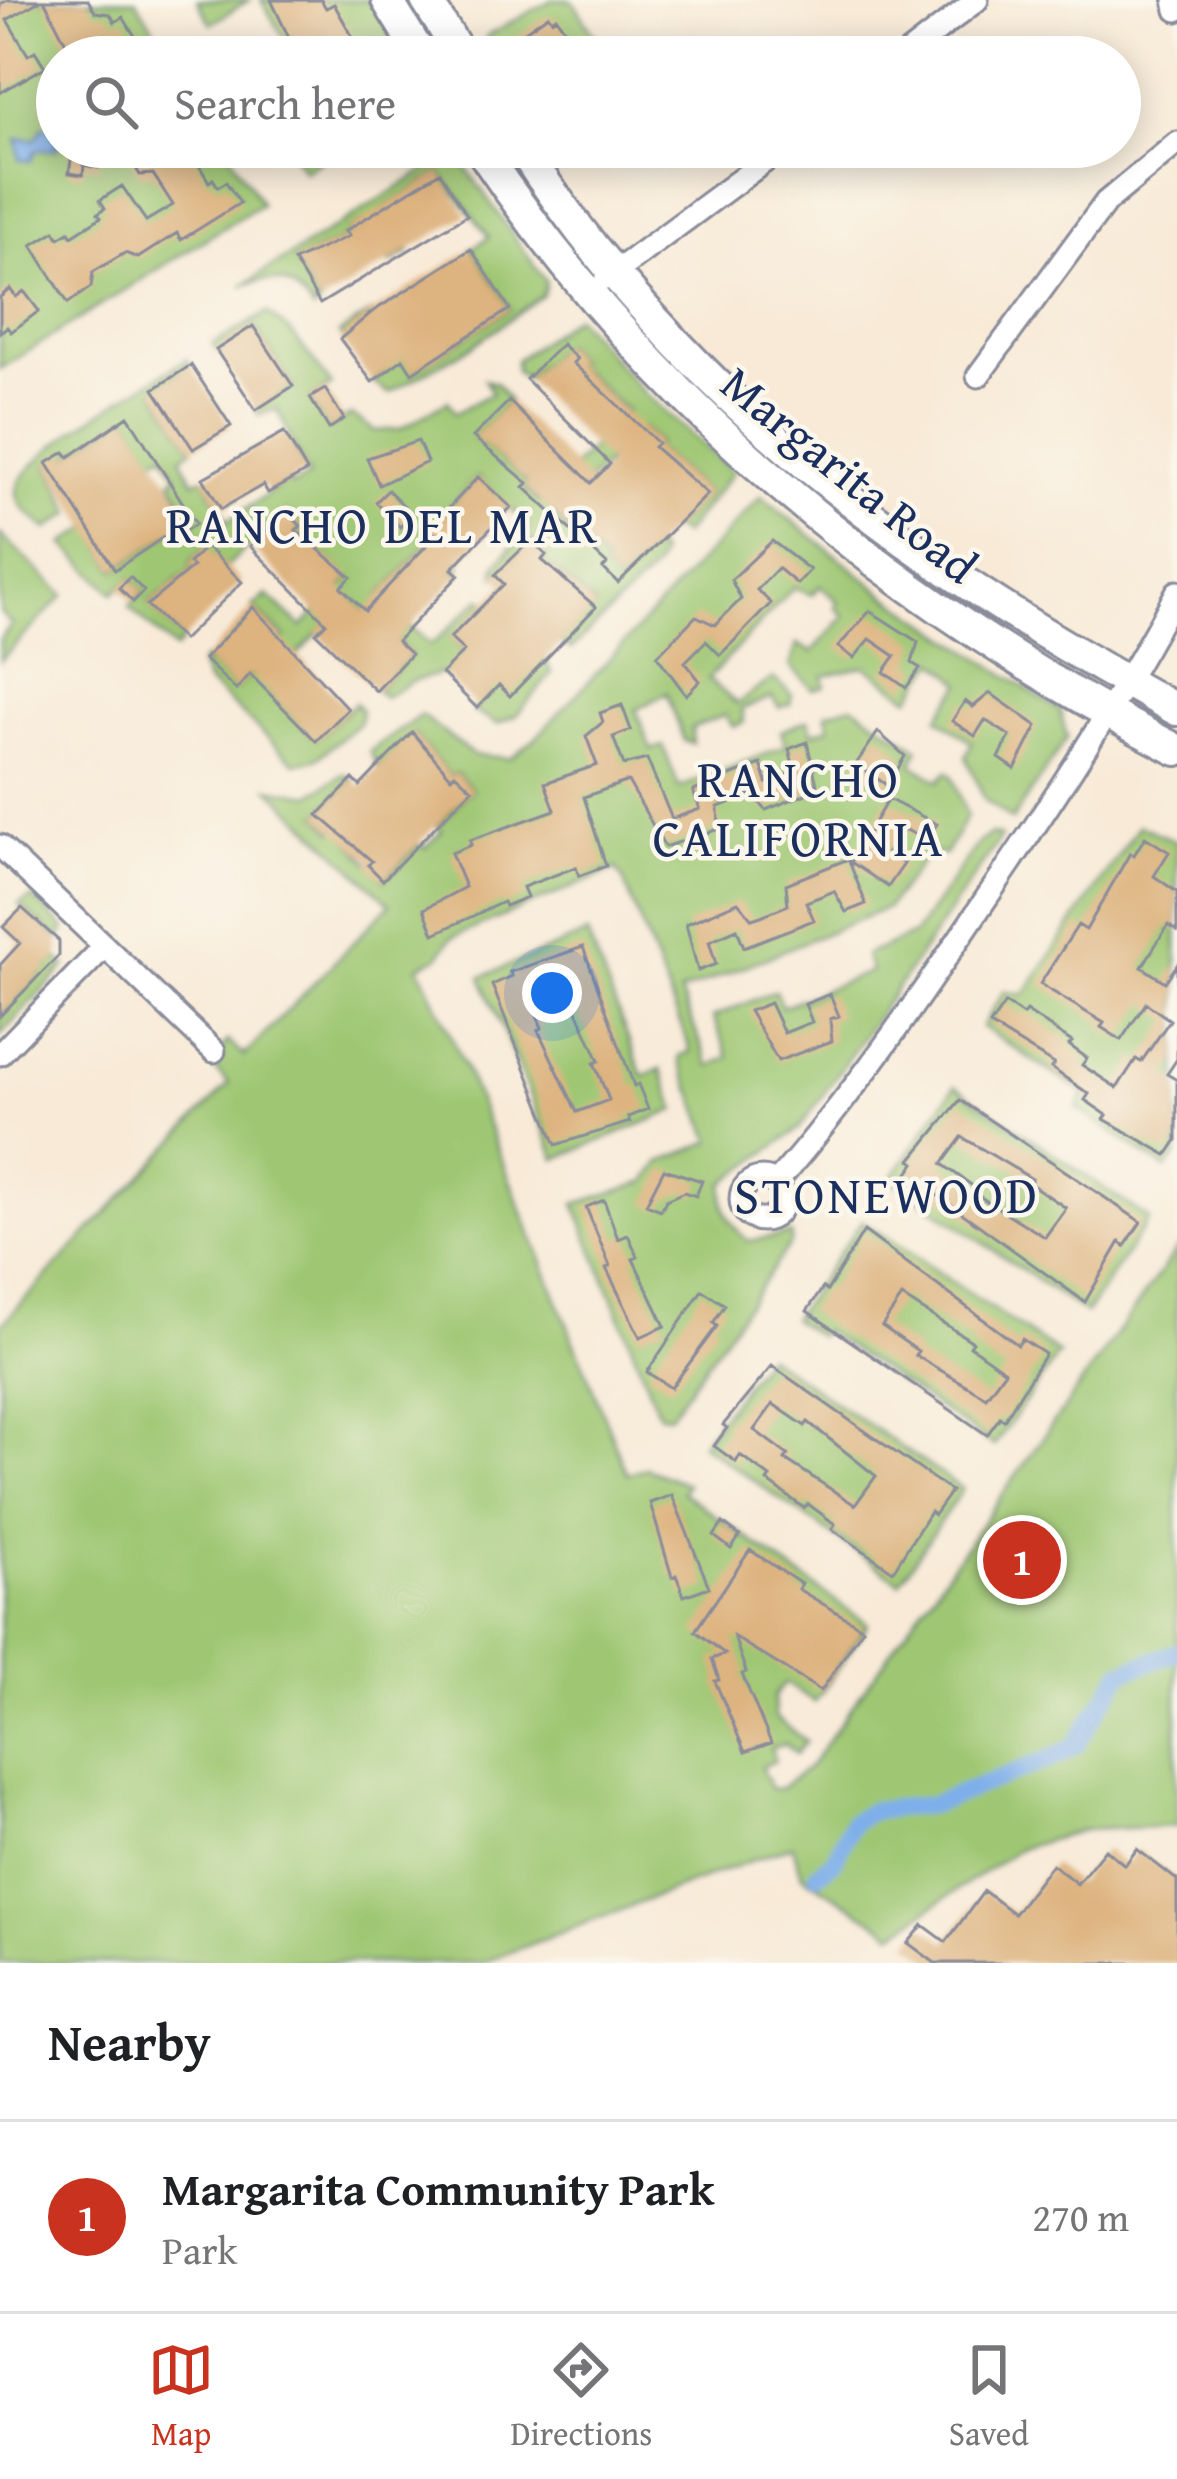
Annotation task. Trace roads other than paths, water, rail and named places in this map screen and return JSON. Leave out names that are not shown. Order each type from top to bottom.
[{"type":"main road","points":[[387,0],[409,36]]},
{"type":"main road","points":[[426,0],[449,36]]},
{"type":"main road","name":"Margarita Road","points":[[494,168],[585,293],[688,403],[840,536],[1110,716],[1177,750]]},
{"type":"main road","name":"Margarita Road","points":[[536,168],[614,274],[722,392],[825,485],[938,568],[1177,710]]},
{"type":"street","points":[[930,36],[976,0]]},
{"type":"street","points":[[1174,0],[1177,10]]},
{"type":"street","points":[[978,376],[1106,202],[1177,143]]},
{"type":"street","points":[[585,293],[756,168]]},
{"type":"street","points":[[776,1183],[850,1099],[1110,716],[1177,592]]},
{"type":"street","points":[[0,846],[214,1052]]},
{"type":"street","points":[[0,1054],[102,949]]},
{"type":"water","points":[[17,139],[36,139],[31,161],[20,160]]},
{"type":"waterway","points":[[817,1874],[834,1861],[852,1822],[874,1810],[931,1805],[1076,1745],[1122,1672],[1177,1652]]},
{"type":"place","name":"Margarita Community Park","points":[[1022,1560]]},
{"type":"district","name":"RANCHO DEL MAR","points":[[383,524]]},
{"type":"district","name":"RANCHO CALIFORNIA","points":[[799,807]]},
{"type":"district","name":"STONEWOOD","points":[[887,1194]]}]
